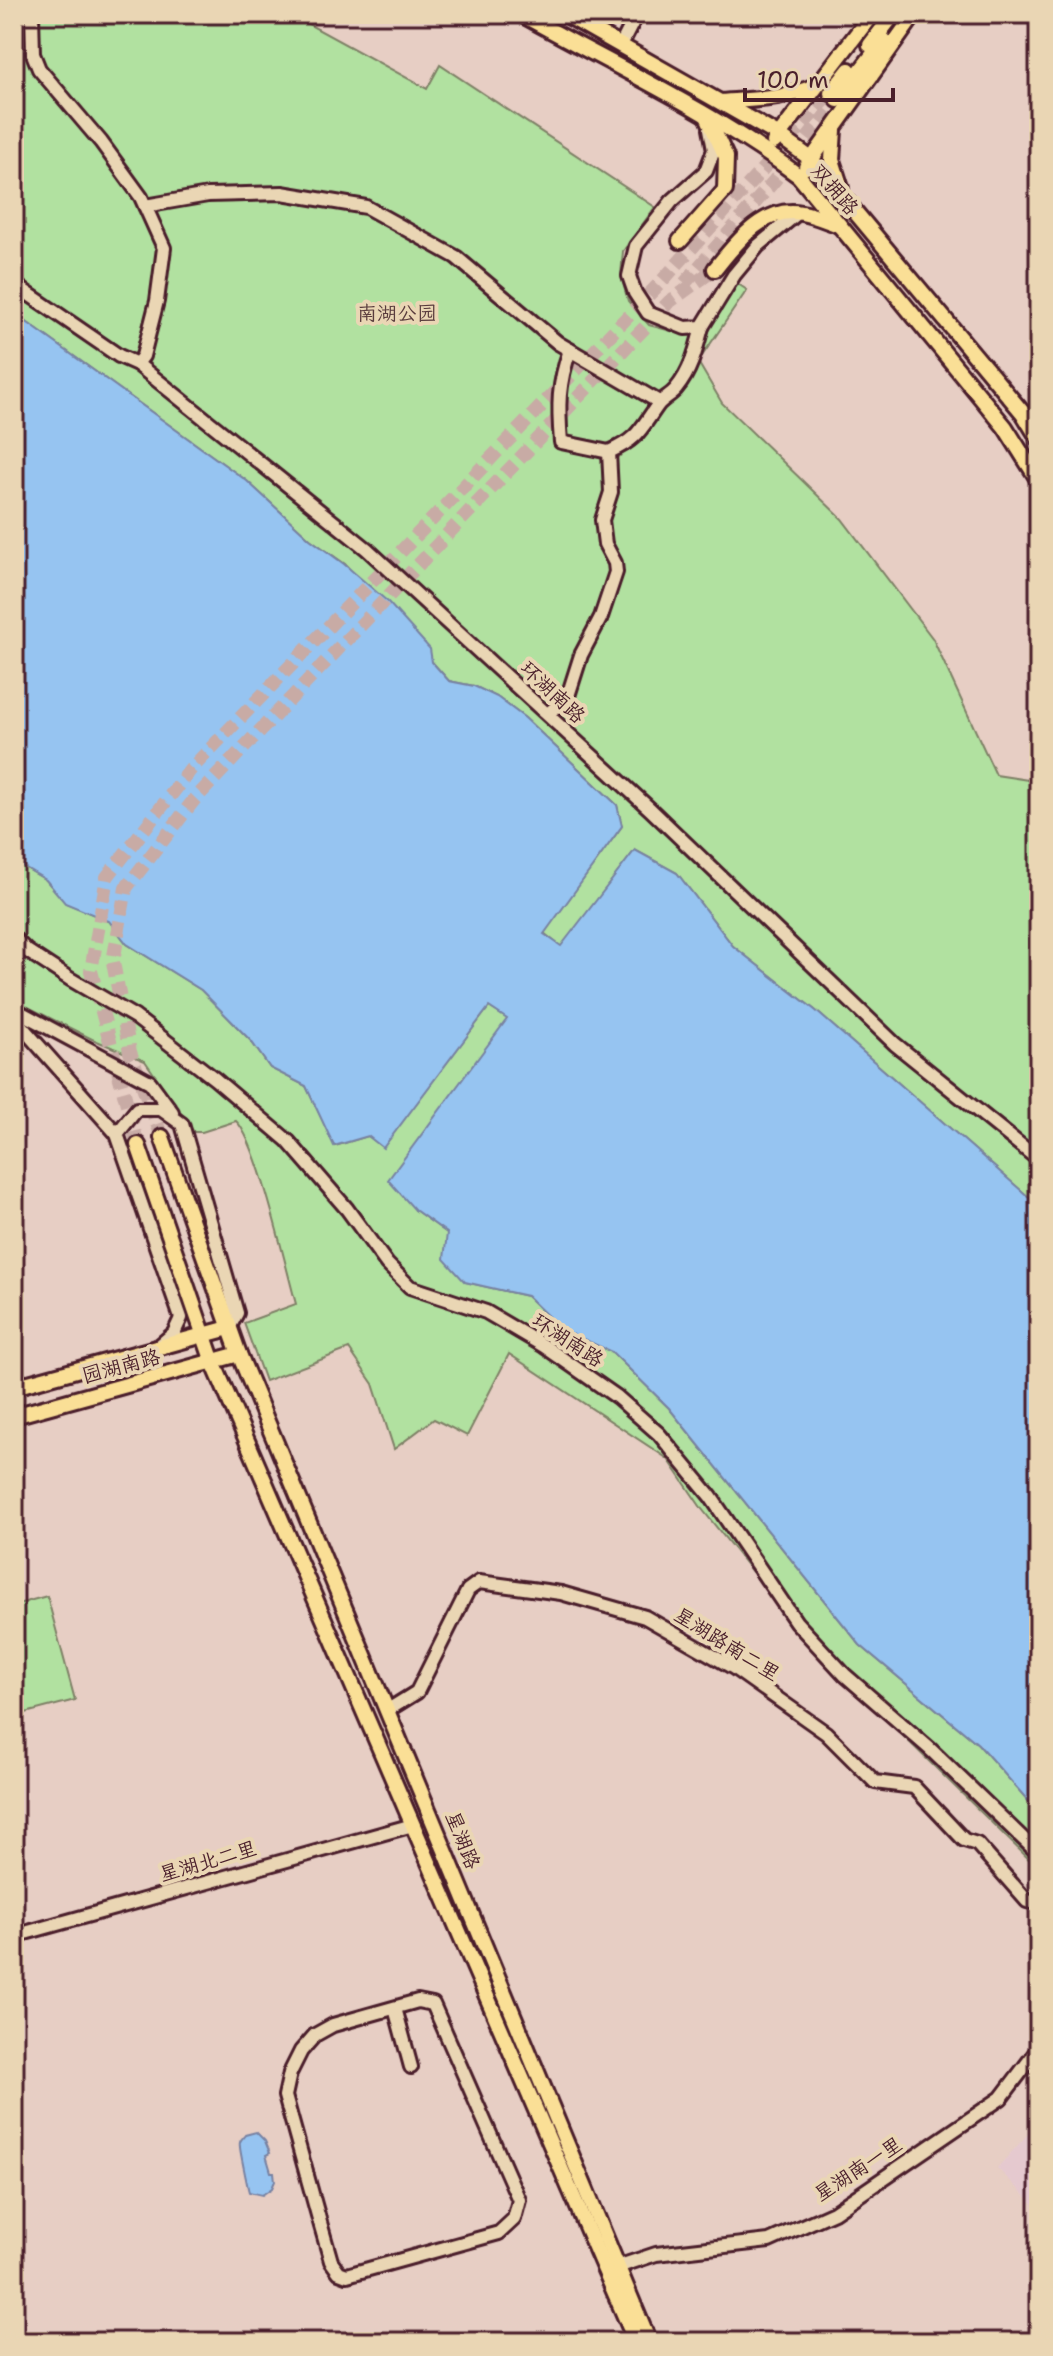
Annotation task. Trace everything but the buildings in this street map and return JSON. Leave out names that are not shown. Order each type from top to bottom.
[{"type":"main road","name":"双拥路","points":[[521,14],[767,152],[799,176],[1005,427],[1039,481]]},
{"type":"main road","name":"双拥路","points":[[565,14],[778,135],[811,159],[1023,413],[1039,439]]},
{"type":"main road","points":[[829,92],[872,14]]},
{"type":"main road","points":[[721,102],[774,100],[829,92],[894,14]]},
{"type":"main road","points":[[767,152],[778,135],[829,92],[903,14]]},
{"type":"main road","points":[[799,176],[915,14]]},
{"type":"main road","points":[[680,241],[725,190],[726,157],[708,118]]},
{"type":"main road","points":[[834,128],[832,160],[846,199]]},
{"type":"main road","points":[[715,269],[737,241],[767,218],[799,212],[841,226]]},
{"type":"main road","name":"星湖路","points":[[162,1137],[239,1354],[649,2342]]},
{"type":"main road","name":"星湖路","points":[[138,1145],[213,1362],[636,2342]]},
{"type":"main road","name":"园湖南路","points":[[14,1387],[229,1328]]},
{"type":"main road","name":"园湖南路","points":[[14,1416],[239,1354]]},
{"type":"street","points":[[32,14],[33,54],[39,69],[101,142],[145,206],[164,248],[155,311],[143,356],[137,364]]},
{"type":"street","points":[[621,45],[637,14]]},
{"type":"street","points":[[702,327],[685,328],[648,313],[635,293],[629,276],[636,246],[672,201],[706,171],[714,150],[708,118]]},
{"type":"street","points":[[145,206],[208,195],[282,193],[366,207],[456,257],[558,343],[659,402]]},
{"type":"street","points":[[570,350],[561,374],[557,402],[561,442],[609,452],[625,444],[644,428],[659,402],[674,392],[690,369],[702,327],[734,275],[758,246],[799,212]]},
{"type":"street","name":"环湖南路","points":[[14,284],[119,356],[137,364],[367,549],[548,714],[895,1044],[1039,1160]]},
{"type":"street","points":[[548,714],[568,696],[581,655],[601,617],[616,572],[605,544],[602,520],[611,492],[609,452]]},
{"type":"street","name":"环湖南路","points":[[14,938],[27,951],[135,1017],[288,1141],[347,1209],[387,1264],[410,1287],[486,1312],[544,1346],[617,1397],[659,1434],[711,1497],[796,1622],[845,1675],[929,1748],[1039,1854]]},
{"type":"street","points":[[14,1009],[150,1082],[182,1124],[237,1313],[229,1328]]},
{"type":"street","points":[[14,1018],[117,1134],[181,1318],[174,1333],[156,1349]]},
{"type":"street","points":[[117,1134],[137,1109],[161,1109],[182,1124]]},
{"type":"street","name":"星湖路南二里","points":[[388,1710],[417,1692],[468,1590],[479,1582],[561,1593],[645,1617],[734,1668],[826,1733],[875,1782],[914,1787],[964,1840],[977,1844],[1027,1901],[1039,1904]]},
{"type":"street","name":"星湖北二里","points":[[14,1936],[413,1825]]},
{"type":"street","points":[[418,2001],[433,2004],[519,2200],[514,2219],[499,2233],[347,2275],[339,2272],[331,2261],[285,2096],[290,2073],[301,2051],[315,2035],[333,2025],[395,2008],[418,2001]]},
{"type":"street","points":[[395,2008],[411,2067]]},
{"type":"street","name":"星湖南一里","points":[[617,2267],[656,2254],[769,2241],[834,2212],[1001,2098],[1039,2048]]},
{"type":"shaded area","points":[[1039,2122],[1039,2209],[997,2168]]},
{"type":"green space","name":"南湖公园","points":[[14,14],[290,14],[427,89],[440,65],[655,207],[623,251],[621,276],[628,301],[649,325],[686,335],[738,284],[747,290],[698,362],[722,403],[842,519],[933,639],[996,775],[1028,780],[1039,793],[1039,1206],[815,1010],[733,946],[677,873],[635,850],[561,947],[544,933],[622,826],[617,805],[525,718],[497,697],[474,686],[449,681],[345,564],[310,539],[247,481],[14,313]]},
{"type":"green space","points":[[14,861],[46,880],[66,903],[109,921],[127,944],[201,990],[251,1041],[270,1068],[306,1086],[335,1146],[368,1136],[383,1147],[489,1007],[508,1019],[415,1210],[447,1233],[465,1282],[527,1296],[561,1329],[612,1352],[669,1408],[860,1645],[978,1744],[1039,1813],[1039,1869],[844,1678],[788,1617],[702,1509],[668,1459],[509,1354],[467,1436],[434,1419],[394,1449],[373,1384],[349,1349],[265,1381],[244,1323],[296,1304],[262,1178],[244,1133],[236,1121],[194,1132],[145,1061],[92,1039],[14,1000]]},
{"type":"green space","points":[[47,1596],[75,1700],[14,1716],[14,1605]]},
{"type":"water","points":[[14,313],[247,481],[310,539],[388,602],[430,649],[432,662],[449,681],[474,686],[497,697],[525,718],[617,805],[622,826],[544,934],[561,946],[635,850],[677,873],[733,946],[815,1010],[1039,1206],[1039,1813],[978,1744],[860,1645],[669,1408],[612,1352],[561,1329],[527,1296],[465,1282],[444,1259],[447,1233],[415,1210],[388,1180],[507,1019],[489,1007],[383,1148],[368,1136],[334,1146],[306,1086],[270,1068],[251,1041],[201,990],[127,944],[109,921],[65,903],[46,880],[14,861]]},
{"type":"water","points":[[256,2132],[265,2141],[270,2153],[266,2155],[275,2181],[272,2188],[262,2195],[249,2192],[240,2145],[245,2135]]},
{"type":"tunnel","points":[[138,1145],[91,971],[107,877],[191,769],[662,281],[831,93]]},
{"type":"tunnel","points":[[685,283],[774,181],[838,100]]},
{"type":"tunnel","points":[[162,1137],[130,1052],[113,962],[126,888],[194,800],[669,302],[715,269]]}]
